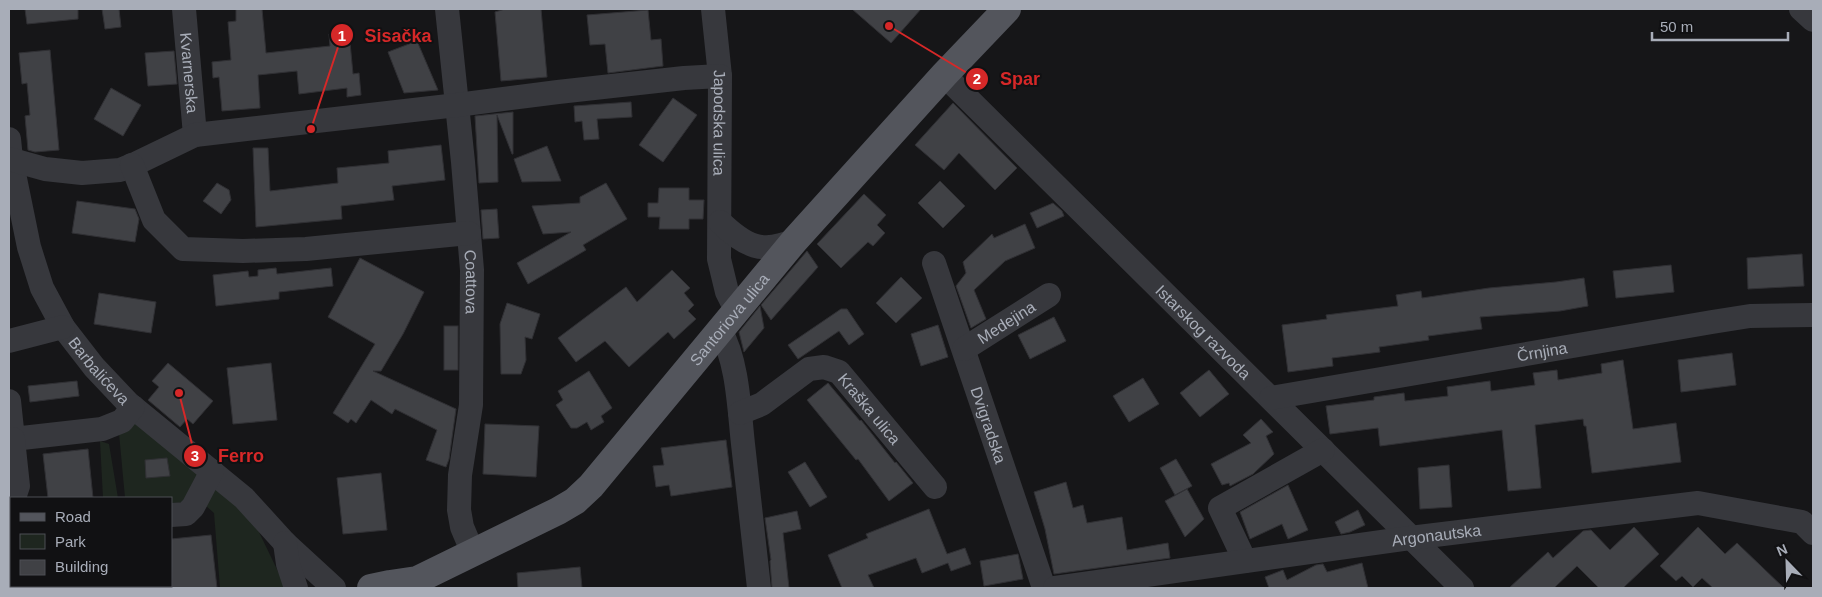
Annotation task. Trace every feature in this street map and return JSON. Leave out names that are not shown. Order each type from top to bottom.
[{"type":"main road","name":"Santoriova ulica","points":[[371,588],[390,584],[413,584],[558,511],[591,486],[795,240],[944,75],[1007,9]]},
{"type":"street","name":"Kvarnerska","points":[[184,9],[195,135]]},
{"type":"street","name":"Coattova","points":[[447,9],[472,270],[471,405],[460,475],[459,510],[462,527],[473,554]]},
{"type":"street","name":"Japodska ulica","points":[[713,9],[720,76],[720,229]]},
{"type":"street","points":[[1801,9],[1813,20]]},
{"type":"street","name":"Istarskog razvoda","points":[[944,75],[1462,588]]},
{"type":"street","points":[[9,152],[46,169],[82,174],[120,170],[195,135],[457,106],[568,91],[684,78],[720,76]]},
{"type":"street","name":"Barbalićeva","points":[[9,152],[29,247],[42,288],[64,327],[94,367],[133,407],[244,498],[285,543],[334,588]]},
{"type":"street","points":[[132,165],[154,220],[183,250],[306,249],[469,233]]},
{"type":"street","points":[[720,229],[757,247],[770,248],[795,240]]},
{"type":"street","points":[[720,229],[737,266],[740,282],[732,314],[730,354],[740,414],[759,588]]},
{"type":"street","name":"Dvigradska","points":[[934,263],[1044,588]]},
{"type":"street","name":"Medejina","points":[[964,350],[1049,295]]},
{"type":"street","name":"Črnjina","points":[[1271,398],[1750,316],[1813,315]]},
{"type":"street","points":[[9,342],[64,327]]},
{"type":"street","name":"Kraška ulica","points":[[740,414],[762,404],[809,370],[824,367],[839,372],[935,487]]},
{"type":"street","points":[[9,401],[18,486],[14,497]]},
{"type":"street","points":[[13,439],[102,429],[122,421],[133,407]]},
{"type":"street","points":[[1244,561],[1220,508],[1323,450]]},
{"type":"street","points":[[172,515],[186,514],[193,507],[212,471]]},
{"type":"street","name":"Argonautska","points":[[1055,588],[1410,538],[1698,503],[1802,522],[1813,533]]},
{"type":"street","points":[[285,543],[288,564],[296,588]]},
{"type":"green space","points":[[141,416],[210,472],[191,502],[172,503],[172,497],[125,497],[119,433]]},
{"type":"green space","points":[[100,441],[109,444],[118,497],[103,497]]},
{"type":"green space","points":[[219,479],[243,499],[286,588],[220,588],[214,513],[205,505]]},
{"type":"green space","points":[[80,587],[80,588],[25,588]]},
{"type":"building","points":[[25,9],[78,9],[78,19],[27,24]]},
{"type":"building","points":[[102,9],[119,9],[121,27],[105,29]]},
{"type":"building","points":[[236,9],[262,9],[266,53],[330,46],[329,34],[349,32],[353,74],[359,73],[361,95],[347,97],[347,88],[299,94],[297,71],[258,75],[260,108],[222,111],[219,77],[213,78],[212,62],[231,60],[228,22],[236,21]]},
{"type":"building","points":[[505,9],[541,9],[547,77],[501,81],[495,12]]},
{"type":"building","points":[[852,9],[921,9],[891,43]]},
{"type":"building","points":[[648,10],[651,40],[661,39],[663,66],[608,73],[605,44],[590,45],[587,15]]},
{"type":"building","points":[[417,41],[438,90],[404,93],[388,52]]},
{"type":"building","points":[[50,50],[59,150],[35,152],[28,150],[25,116],[30,115],[27,83],[22,84],[19,53]]},
{"type":"building","points":[[174,51],[177,84],[148,86],[145,53]]},
{"type":"building","points":[[111,88],[141,105],[123,136],[94,119]]},
{"type":"building","points":[[673,98],[697,115],[663,162],[639,145]]},
{"type":"building","points":[[631,102],[632,117],[597,119],[599,139],[584,140],[582,121],[575,122],[574,106]]},
{"type":"building","points":[[953,103],[1017,168],[995,190],[959,153],[944,170],[915,145]]},
{"type":"building","points":[[513,112],[513,154],[497,115],[498,182],[479,183],[475,116]]},
{"type":"building","points":[[441,145],[445,180],[392,186],[394,200],[341,206],[342,219],[256,227],[253,148],[268,148],[270,191],[338,183],[337,168],[389,163],[388,151]]},
{"type":"building","points":[[547,146],[561,181],[522,182],[514,159]]},
{"type":"building","points":[[940,181],[965,206],[943,228],[918,203]]},
{"type":"building","points":[[217,183],[229,190],[231,200],[221,214],[203,201]]},
{"type":"building","points":[[606,183],[627,219],[583,245],[586,250],[528,284],[517,263],[571,232],[543,234],[532,206],[580,203],[580,197]]},
{"type":"building","points":[[659,188],[689,188],[689,200],[704,200],[703,219],[689,219],[689,229],[659,229],[660,217],[648,217],[648,203],[658,203]]},
{"type":"building","points":[[864,194],[886,215],[877,225],[885,233],[873,246],[868,242],[841,268],[817,244]]},
{"type":"building","points":[[77,201],[135,209],[139,219],[135,242],[72,233]]},
{"type":"building","points":[[1053,203],[1062,211],[1064,216],[1037,228],[1030,213]]},
{"type":"building","points":[[497,209],[499,238],[483,239],[481,210]]},
{"type":"building","points":[[1025,224],[1035,248],[1005,261],[974,290],[986,319],[971,328],[956,286],[966,273],[963,262],[992,234],[994,238]]},
{"type":"building","points":[[807,251],[818,267],[771,320],[761,305]]},
{"type":"building","points":[[1802,254],[1804,286],[1748,289],[1747,258]]},
{"type":"building","points":[[360,258],[424,292],[403,334],[381,371],[373,371],[456,409],[449,459],[446,467],[426,460],[437,430],[395,409],[392,414],[371,400],[356,423],[351,419],[348,423],[333,413],[375,344],[328,317]]},
{"type":"building","points":[[1671,265],[1674,292],[1616,298],[1613,271]]},
{"type":"building","points":[[276,268],[277,274],[331,268],[333,286],[279,292],[279,299],[216,306],[213,275],[248,271],[249,277],[258,276],[258,270]]},
{"type":"building","points":[[672,270],[690,288],[684,293],[694,305],[688,311],[696,319],[674,339],[668,332],[629,367],[605,341],[576,362],[558,338],[626,287],[637,302]]},
{"type":"building","points":[[901,277],[922,298],[896,323],[876,303]]},
{"type":"building","points":[[1584,278],[1588,306],[1560,311],[1480,317],[1482,329],[1428,336],[1429,340],[1379,347],[1380,352],[1332,358],[1333,366],[1288,372],[1282,325],[1327,319],[1326,315],[1398,306],[1396,295],[1421,291],[1422,298],[1489,288]]},
{"type":"building","points":[[99,293],[156,302],[151,333],[94,324]]},
{"type":"building","points":[[507,303],[540,314],[532,339],[525,337],[526,360],[521,374],[501,374],[500,324]]},
{"type":"building","points":[[760,306],[764,328],[744,352],[739,332]]},
{"type":"building","points":[[841,309],[847,309],[864,334],[849,345],[839,331],[798,359],[788,345]]},
{"type":"building","points":[[1054,317],[1066,341],[1030,359],[1018,335]]},
{"type":"building","points":[[938,325],[948,357],[921,366],[911,334]]},
{"type":"building","points":[[444,326],[458,326],[458,370],[444,370]]},
{"type":"building","points":[[1732,353],[1736,385],[1681,392],[1678,360]]},
{"type":"building","points":[[1623,360],[1633,429],[1676,423],[1681,462],[1592,473],[1586,426],[1584,426],[1583,419],[1535,425],[1541,488],[1508,491],[1502,430],[1380,446],[1378,428],[1330,434],[1326,406],[1374,400],[1374,397],[1404,393],[1405,401],[1448,396],[1447,387],[1490,381],[1491,391],[1535,385],[1533,373],[1557,370],[1558,380],[1602,373],[1601,364]]},
{"type":"building","points":[[168,363],[213,401],[193,424],[187,419],[180,427],[148,400],[159,387],[152,381]]},
{"type":"building","points":[[271,363],[277,420],[233,424],[227,368]]},
{"type":"building","points":[[1209,370],[1229,394],[1200,417],[1180,393]]},
{"type":"building","points":[[589,371],[612,408],[601,416],[604,422],[591,430],[587,422],[577,428],[571,428],[556,405],[563,400],[558,391]]},
{"type":"building","points":[[1143,378],[1159,404],[1129,422],[1113,396]]},
{"type":"building","points":[[77,381],[79,396],[30,402],[28,386]]},
{"type":"building","points":[[828,383],[913,483],[889,501],[858,459],[856,460],[807,400]]},
{"type":"building","points":[[1261,419],[1273,432],[1266,436],[1274,454],[1253,474],[1230,486],[1229,483],[1222,485],[1211,464],[1251,443],[1243,435]]},
{"type":"building","points":[[485,424],[539,426],[536,477],[483,474]]},
{"type":"building","points":[[726,440],[732,487],[671,496],[669,485],[656,487],[653,466],[664,465],[661,448]]},
{"type":"building","points":[[88,449],[93,497],[48,497],[43,454]]},
{"type":"building","points":[[167,458],[170,476],[146,478],[145,460]]},
{"type":"building","points":[[1176,459],[1192,486],[1175,495],[1160,468]]},
{"type":"building","points":[[805,462],[827,497],[810,507],[788,472]]},
{"type":"building","points":[[1449,465],[1452,507],[1420,509],[1418,468]]},
{"type":"building","points":[[381,473],[387,530],[343,534],[337,478]]},
{"type":"building","points":[[1066,482],[1073,508],[1083,505],[1087,523],[1122,517],[1127,550],[1168,543],[1170,558],[1054,574],[1045,529],[1034,492]]},
{"type":"building","points":[[1288,485],[1308,530],[1288,539],[1282,524],[1250,539],[1240,512]]},
{"type":"building","points":[[1187,489],[1204,519],[1185,537],[1165,501]]},
{"type":"building","points":[[929,509],[947,554],[965,548],[971,564],[951,571],[948,563],[922,573],[916,558],[868,575],[874,588],[842,588],[828,555],[868,538],[866,534]]},
{"type":"building","points":[[1358,510],[1365,525],[1341,534],[1335,522]]},
{"type":"building","points":[[797,511],[801,529],[783,533],[789,588],[772,588],[771,560],[765,518]]},
{"type":"building","points":[[1634,527],[1659,554],[1623,588],[1599,588],[1577,566],[1554,588],[1509,588],[1548,552],[1553,558],[1583,531],[1591,530],[1610,550]]},
{"type":"building","points":[[1698,527],[1725,554],[1737,543],[1784,588],[1713,588],[1702,578],[1693,587],[1682,576],[1676,581],[1660,566]]},
{"type":"building","points":[[211,535],[217,588],[172,588],[172,539]]},
{"type":"building","points":[[1018,554],[1023,579],[984,586],[980,561]]},
{"type":"building","points":[[1362,563],[1368,588],[1269,588],[1265,577],[1283,570],[1287,580],[1316,565],[1323,564],[1327,572]]},
{"type":"building","points":[[580,567],[582,588],[518,588],[517,573]]},
{"type":"place","name":"Spar","points":[[889,26]]},
{"type":"place","name":"Sisačka","points":[[311,129]]},
{"type":"place","name":"Ferro","points":[[179,393]]}]
